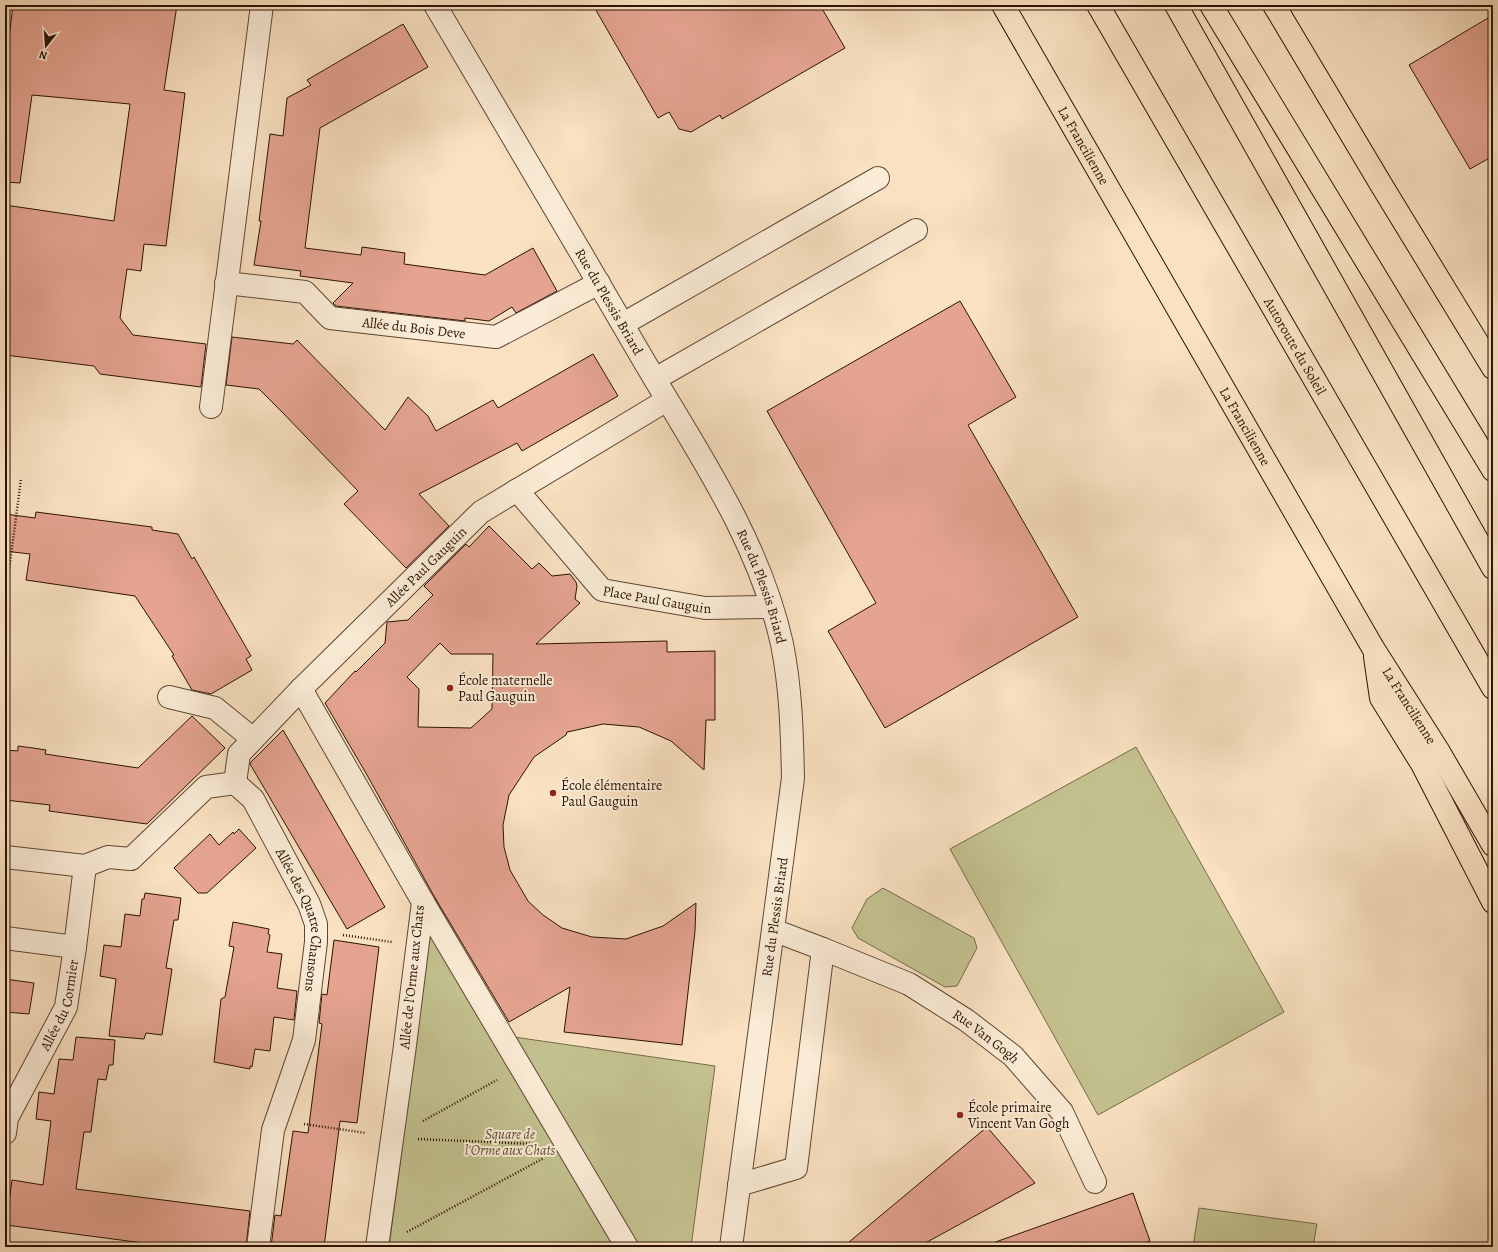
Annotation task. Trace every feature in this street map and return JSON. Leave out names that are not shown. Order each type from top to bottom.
[{"type":"highway","name":"La Francilienne","points":[[1003,5],[1373,648],[1439,752],[1493,845]]},
{"type":"highway","name":"Autoroute du Soleil","points":[[1098,5],[1493,688]]},
{"type":"highway","points":[[1176,5],[1493,568]]},
{"type":"highway","points":[[1211,5],[1493,470]]},
{"type":"highway","points":[[1274,5],[1493,368]]},
{"type":"highway","points":[[1373,648],[1381,698],[1422,764],[1493,902]]},
{"type":"street","points":[[211,407],[262,5]]},
{"type":"street","name":"Rue du Plessis Briard","points":[[435,5],[655,380],[717,482],[752,552],[782,645],[791,705],[793,778],[731,1247]]},
{"type":"street","points":[[622,324],[878,178]]},
{"type":"street","points":[[655,380],[916,230]]},
{"type":"street","name":"Allée du Bois Deve","points":[[226,283],[305,292],[330,318],[496,337],[598,283]]},
{"type":"street","name":"Allée Paul Gauguin","points":[[234,783],[239,754],[301,689],[481,512],[667,400]]},
{"type":"street","name":"Place Paul Gauguin","points":[[517,490],[602,590],[705,608],[771,607]]},
{"type":"street","name":"Allée de l'Orme aux Chats","points":[[301,689],[423,902],[377,1247]]},
{"type":"street","points":[[169,697],[215,708],[253,739]]},
{"type":"street","points":[[5,857],[85,866],[108,857],[131,859],[206,787],[234,783]]},
{"type":"street","name":"Allée des Quatre Chansons","points":[[234,783],[253,799],[309,904],[316,924],[316,942],[304,1040],[273,1130],[258,1247]]},
{"type":"street","name":"Allée du Cormier","points":[[5,1133],[7,1118],[66,1007],[76,947],[85,866]]},
{"type":"street","points":[[423,902],[627,1247]]},
{"type":"street","name":"Rue Van Gogh","points":[[773,930],[909,984],[966,1020],[1013,1056],[1062,1112],[1095,1182]]},
{"type":"street","points":[[5,938],[76,947]]},
{"type":"street","points":[[739,1185],[796,1168],[823,949]]},
{"type":"path","points":[[6,594],[21,480]]},
{"type":"path","points":[[316,932],[418,946]]},
{"type":"path","points":[[392,1138],[521,1067]]},
{"type":"path","points":[[276,1120],[392,1138],[567,1146]]},
{"type":"path","points":[[407,1232],[567,1146]]},
{"type":"green space","points":[[1136,747],[1284,1012],[1098,1115],[950,849]]},
{"type":"green space","points":[[883,888],[974,938],[977,948],[957,986],[945,987],[858,938],[852,928],[867,899]]},
{"type":"green space","name":"Square de l'Orme aux Chats","points":[[435,899],[514,1037],[715,1066],[691,1247],[389,1247]]},
{"type":"green space","points":[[1199,1208],[1317,1224],[1313,1247],[1193,1247]]},
{"type":"building","points":[[13,5],[177,5],[164,90],[185,93],[166,246],[144,244],[141,271],[127,269],[120,318],[133,335],[206,344],[201,387],[100,374],[94,366],[5,355],[5,205],[114,221],[130,104],[32,95],[20,183],[5,182],[5,71]]},
{"type":"building","points":[[593,5],[820,5],[845,48],[722,119],[720,115],[691,132],[679,129],[669,112],[658,118]]},
{"type":"building","points":[[1493,15],[1493,156],[1470,169],[1409,65]]},
{"type":"building","points":[[403,24],[428,67],[320,128],[305,248],[361,255],[362,247],[405,253],[404,264],[485,275],[533,248],[557,291],[516,313],[512,307],[489,321],[465,318],[465,321],[336,306],[333,303],[353,283],[300,276],[301,271],[254,265],[261,221],[259,221],[270,134],[283,136],[287,98],[311,85],[307,80]]},
{"type":"building","points":[[960,301],[1016,397],[968,425],[1078,617],[885,728],[828,631],[876,603],[767,411]]},
{"type":"building","points":[[232,337],[293,344],[297,340],[385,430],[408,397],[428,416],[436,431],[493,400],[498,408],[593,354],[618,396],[522,451],[517,443],[419,494],[449,526],[406,568],[344,504],[358,491],[283,413],[259,389],[226,385]]},
{"type":"building","points":[[36,512],[152,527],[152,530],[178,534],[192,559],[194,557],[251,656],[246,659],[252,670],[211,694],[192,690],[172,656],[174,655],[135,596],[26,580],[30,554],[5,551],[5,514],[35,518]]},
{"type":"building","name":"École élémentaire Paul Gauguin","points":[[489,526],[532,569],[539,563],[552,576],[570,574],[576,582],[577,586],[575,599],[580,603],[536,644],[667,641],[667,652],[715,651],[715,720],[706,720],[704,770],[671,741],[639,727],[603,724],[567,732],[566,735],[534,757],[509,795],[503,825],[504,847],[510,870],[528,901],[543,915],[562,928],[592,937],[626,939],[663,926],[696,903],[695,931],[682,1045],[564,1032],[570,987],[509,1022],[434,896],[325,703],[355,671],[356,672],[385,643],[387,622],[408,620],[433,595],[424,586],[466,544],[469,547]],"holes":[[[440,643],[451,654],[493,654],[492,709],[471,728],[418,727],[419,689],[407,677]]]},
{"type":"building","points":[[192,716],[225,748],[147,824],[49,811],[50,805],[5,800],[5,750],[18,751],[18,746],[33,748],[46,750],[45,754],[138,768]]},
{"type":"building","points":[[283,730],[385,907],[347,929],[250,764]]},
{"type":"building","points":[[239,829],[256,848],[207,893],[198,893],[174,868],[210,834],[219,845],[233,832],[234,834]]},
{"type":"building","points":[[145,893],[181,898],[178,920],[174,920],[166,968],[172,969],[162,1035],[146,1033],[144,1039],[109,1036],[116,979],[100,976],[104,945],[121,947],[125,914],[140,916],[142,899],[144,899]]},
{"type":"building","points":[[233,922],[269,929],[268,934],[270,935],[267,952],[282,954],[277,988],[297,991],[294,1020],[274,1017],[270,1051],[255,1049],[252,1067],[250,1066],[250,1069],[214,1062],[221,999],[225,997],[234,947],[229,946]]},
{"type":"building","points":[[334,940],[379,947],[357,1123],[340,1121],[324,1247],[271,1247],[275,1215],[281,1216],[293,1131],[308,1133],[322,1024],[319,1023],[322,994],[327,995]]},
{"type":"building","points":[[5,979],[34,983],[29,1014],[5,1012]]},
{"type":"building","points":[[76,1037],[115,1040],[113,1065],[109,1065],[106,1080],[98,1079],[91,1132],[84,1132],[76,1189],[250,1211],[246,1247],[174,1247],[6,1225],[12,1180],[43,1185],[51,1121],[36,1119],[39,1092],[54,1094],[59,1059],[73,1060]]},
{"type":"building","points":[[987,1127],[1035,1183],[918,1247],[843,1247]]},
{"type":"building","points":[[1133,1193],[1150,1241],[1131,1247],[990,1247],[990,1244]]},
{"type":"place","name":"École maternelle Paul Gauguin","points":[[450,688]]},
{"type":"place","name":"École élémentaire Paul Gauguin","points":[[553,793]]},
{"type":"place","name":"École primaire Vincent Van Gogh","points":[[960,1115]]}]
